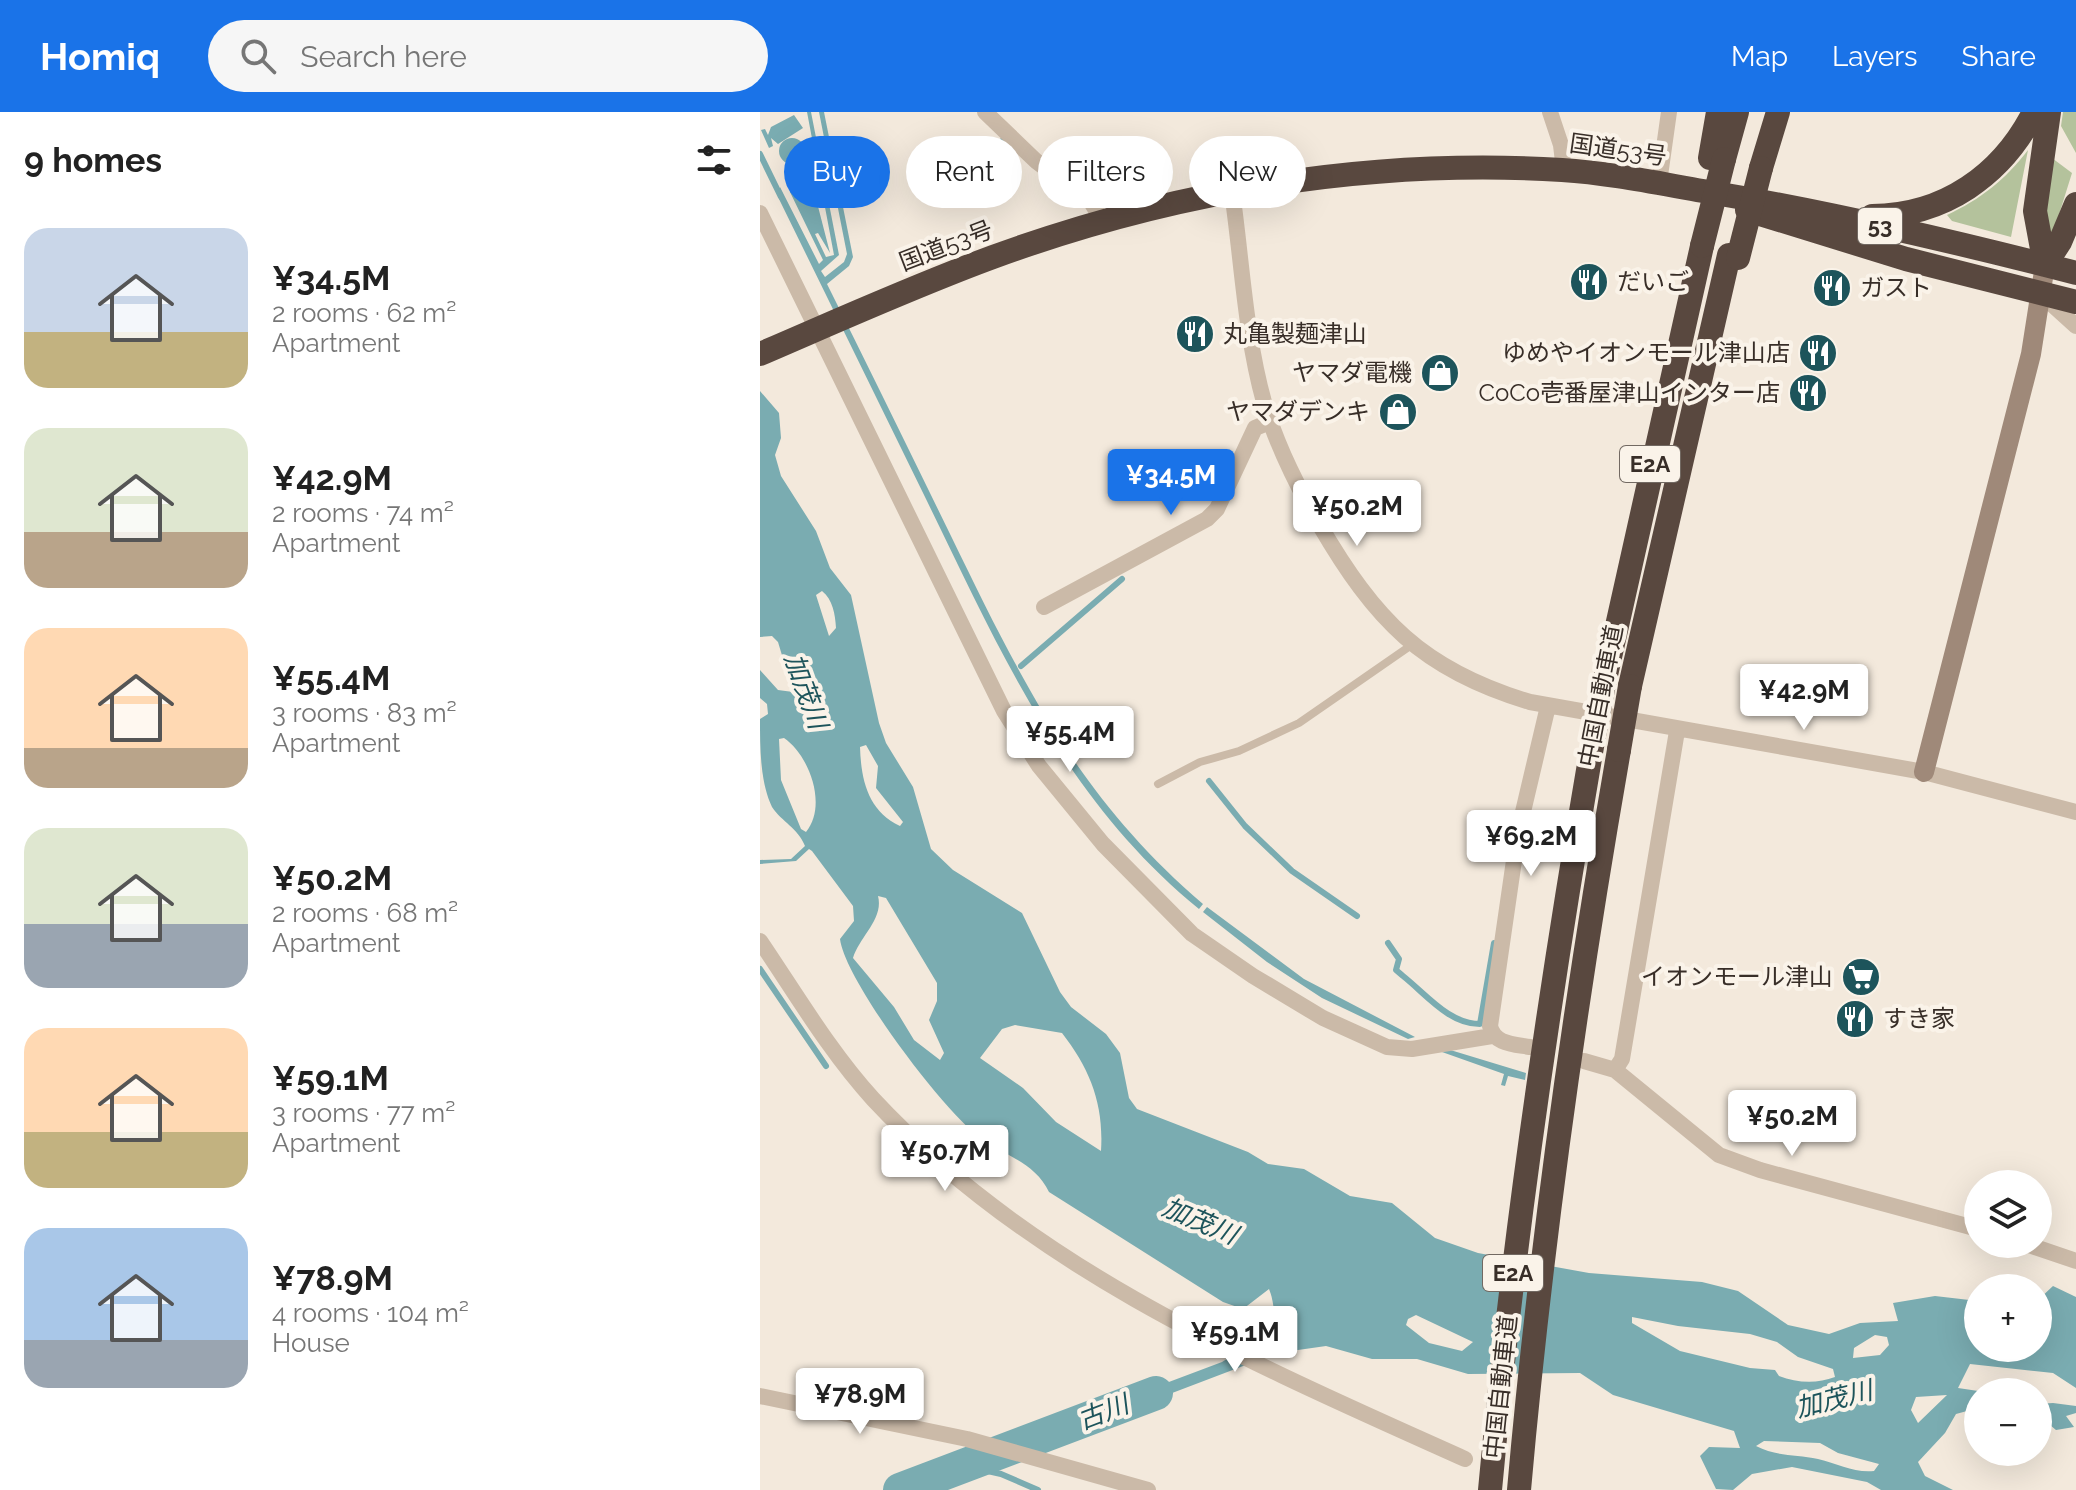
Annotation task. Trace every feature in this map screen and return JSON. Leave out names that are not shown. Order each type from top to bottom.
[{"type":"highway","points":[[1717,159],[1718,112]]},
{"type":"highway","name":"中国自動車道","points":[[1490,1490],[1536,1052],[1604,684],[1697,245],[1717,159],[1737,112]]},
{"type":"highway","name":"中国自動車道","points":[[1519,1490],[1546,1217],[1575,1062],[1630,686],[1680,457],[1756,167],[1765,112]]},
{"type":"highway","points":[[1756,167],[1778,112]]},
{"type":"highway","points":[[1810,209],[1896,216],[1940,204],[1980,181],[2045,117]]},
{"type":"highway","points":[[2045,117],[2035,211],[2045,265]]},
{"type":"highway","name":"国道53号","points":[[1306,179],[1383,172],[1564,170],[1810,209],[2076,273]]},
{"type":"highway","name":"国道53号","points":[[1683,188],[1805,230],[2076,302]]},
{"type":"highway","name":"国道53号","points":[[760,354],[924,283],[1103,222],[1189,202]]},
{"type":"highway","points":[[2045,265],[2065,232],[2076,204]]},
{"type":"street","points":[[985,112],[1036,161],[1091,202],[1103,222]]},
{"type":"street","points":[[1550,112],[1561,145],[1564,170]]},
{"type":"street","points":[[1659,183],[1669,112]]},
{"type":"street","points":[[1234,208],[1255,358],[1272,421],[1293,474],[1360,590],[1387,622],[1445,668],[1482,688],[1548,706],[1924,772],[2076,812]]},
{"type":"street","points":[[760,213],[813,332],[1004,711],[1061,795],[1129,871],[1192,934],[1323,1018],[1387,1047],[1412,1049],[1492,1036]]},
{"type":"street","points":[[1924,772],[2031,354],[2045,265]]},
{"type":"street","points":[[2040,293],[2076,326]]},
{"type":"street","points":[[1044,607],[1207,519],[1217,509],[1255,428],[1272,421]]},
{"type":"street","points":[[1536,1052],[1499,1041],[1492,1036],[1490,1026],[1518,833],[1548,706]]},
{"type":"street","points":[[1615,1070],[1622,1059],[1677,731]]},
{"type":"street","points":[[760,941],[814,1021],[871,1096],[926,1152],[1059,1253],[1133,1298],[1268,1370],[1465,1459]]},
{"type":"street","points":[[1575,1062],[1615,1070],[1719,1155],[1760,1170],[1964,1225]]},
{"type":"street","points":[[2052,1253],[2076,1261]]},
{"type":"street","points":[[760,1396],[967,1439],[1148,1490]]},
{"type":"lane","points":[[1158,784],[1200,762],[1239,751],[1299,723],[1413,644]]},
{"type":"green space","points":[[2063,112],[2076,112],[2076,153],[2061,126]]},
{"type":"green space","points":[[2028,150],[2011,237],[1952,221],[1947,215],[1992,188]]},
{"type":"green space","points":[[2052,158],[2072,173],[2051,240],[2046,218]]},
{"type":"water","points":[[807,112],[811,112],[816,136],[812,136]]},
{"type":"water","points":[[819,112],[824,112],[829,136],[824,136]]},
{"type":"water","points":[[794,115],[803,128],[790,136],[784,136],[784,140],[778,144],[771,138],[773,146],[769,148],[761,130],[765,129],[768,135],[771,127]]},
{"type":"water","points":[[784,141],[784,161],[779,151]]},
{"type":"water","points":[[780,187],[784,195],[784,208],[791,208],[819,264],[823,260],[798,208],[818,208],[830,253],[818,233],[815,234],[826,257],[834,255],[825,208],[830,208],[839,255],[821,271],[825,277],[844,262],[847,254],[838,208],[843,208],[853,257],[849,266],[827,284],[1002,639],[1056,734],[1087,779],[1159,863],[1203,904],[1199,909],[1152,866],[1110,820],[1073,771],[1009,666],[779,199]]},
{"type":"water","name":"加茂川","points":[[760,391],[779,413],[781,438],[775,455],[781,476],[816,531],[830,568],[851,595],[879,723],[886,743],[913,787],[931,849],[953,870],[1022,913],[1060,992],[1071,1007],[1106,1034],[1120,1053],[1129,1098],[1137,1109],[1248,1152],[1268,1164],[1304,1169],[1350,1196],[1392,1203],[1435,1238],[1478,1253],[1589,1273],[1702,1282],[1738,1291],[1788,1325],[1829,1334],[1860,1323],[1898,1321],[1893,1303],[1935,1296],[1964,1299],[1964,1362],[2052,1362],[2053,1286],[2076,1297],[2076,1388],[2053,1373],[1970,1364],[1958,1388],[1964,1389],[1964,1412],[1956,1414],[1945,1433],[1918,1462],[1925,1476],[1953,1490],[1881,1490],[1867,1482],[1792,1467],[1752,1474],[1733,1490],[1716,1489],[1700,1456],[1709,1447],[1740,1448],[1734,1431],[1613,1395],[1580,1373],[1468,1374],[1417,1359],[1372,1359],[1326,1346],[1277,1353],[1117,1414],[1113,1403],[1222,1362],[1249,1345],[1266,1342],[1280,1333],[1269,1289],[1243,1309],[1223,1302],[1049,1192],[1029,1167],[983,1140],[966,1126],[900,1046],[859,985],[840,939],[854,921],[853,906],[812,851],[809,849],[796,861],[760,864],[760,860],[791,859],[805,846],[798,834],[772,807],[763,776],[760,719],[768,714],[767,704],[760,698],[760,670],[778,690],[793,692],[778,642],[772,636],[760,637]],"holes":[[[822,591],[831,603],[836,628],[829,636],[816,595]],[[784,738],[793,746],[813,781],[815,808],[806,832],[801,829],[781,780],[779,739]],[[866,745],[878,766],[876,788],[903,822],[900,826],[880,812],[868,793],[860,747]],[[878,896],[886,898],[937,983],[937,1001],[929,1020],[944,1053],[940,1060],[914,1040],[894,1007],[853,958],[877,912]],[[1015,1025],[1062,1033],[1080,1060],[1093,1088],[1100,1118],[1101,1151],[1056,1122],[1023,1088],[980,1058],[1002,1029]],[[1416,1315],[1473,1342],[1462,1351],[1429,1343],[1406,1325],[1408,1319]],[[1632,1317],[1750,1334],[1777,1342],[1798,1357],[1833,1369],[1835,1377],[1814,1382],[1793,1380],[1779,1376],[1775,1370],[1750,1368],[1680,1351],[1632,1323]],[[1875,1335],[1887,1337],[1889,1345],[1880,1355],[1853,1358],[1854,1348]],[[1947,1395],[1918,1423],[1911,1410],[1916,1397]],[[1764,1441],[1820,1443],[1838,1453],[1879,1464],[1874,1471],[1860,1471],[1756,1446]]]},
{"type":"water","points":[[1207,907],[1304,979],[1415,1037],[1408,1039],[1322,998],[1267,962],[1203,912]]},
{"type":"water","points":[[1447,1049],[1526,1073],[1525,1080],[1508,1076],[1505,1086],[1501,1085],[1504,1074],[1442,1052]]},
{"type":"water","points":[[2052,1403],[2076,1406],[2076,1413],[2066,1416],[2074,1427],[2056,1430],[2052,1427]]},
{"type":"waterway","points":[[760,154],[781,197]]},
{"type":"waterway","points":[[1021,666],[1122,579]]},
{"type":"waterway","points":[[1209,781],[1245,826],[1292,871],[1357,916]]},
{"type":"waterway","points":[[1388,943],[1399,959],[1396,970],[1430,1000],[1458,1019],[1480,1024],[1494,943]]},
{"type":"waterway","points":[[760,969],[826,1066]]},
{"type":"waterway","name":"古川","points":[[900,1490],[1156,1393]]},
{"type":"waterway","points":[[961,1465],[1001,1474],[1038,1490]]},
{"type":"place","name":"だいご","points":[[1589,282]]},
{"type":"place","name":"ガスト","points":[[1832,288]]},
{"type":"place","name":"丸亀製麺津山","points":[[1195,334]]},
{"type":"place","name":"ゆめやイオンモール津山店","points":[[1818,353]]},
{"type":"place","name":"ヤマダ電機","points":[[1440,373]]},
{"type":"place","name":"CoCo壱番屋津山インター店","points":[[1808,393]]},
{"type":"place","name":"ヤマダデンキ","points":[[1398,412]]},
{"type":"place","name":"イオンモール津山","points":[[1861,977]]},
{"type":"place","name":"すき家","points":[[1855,1019]]}]
